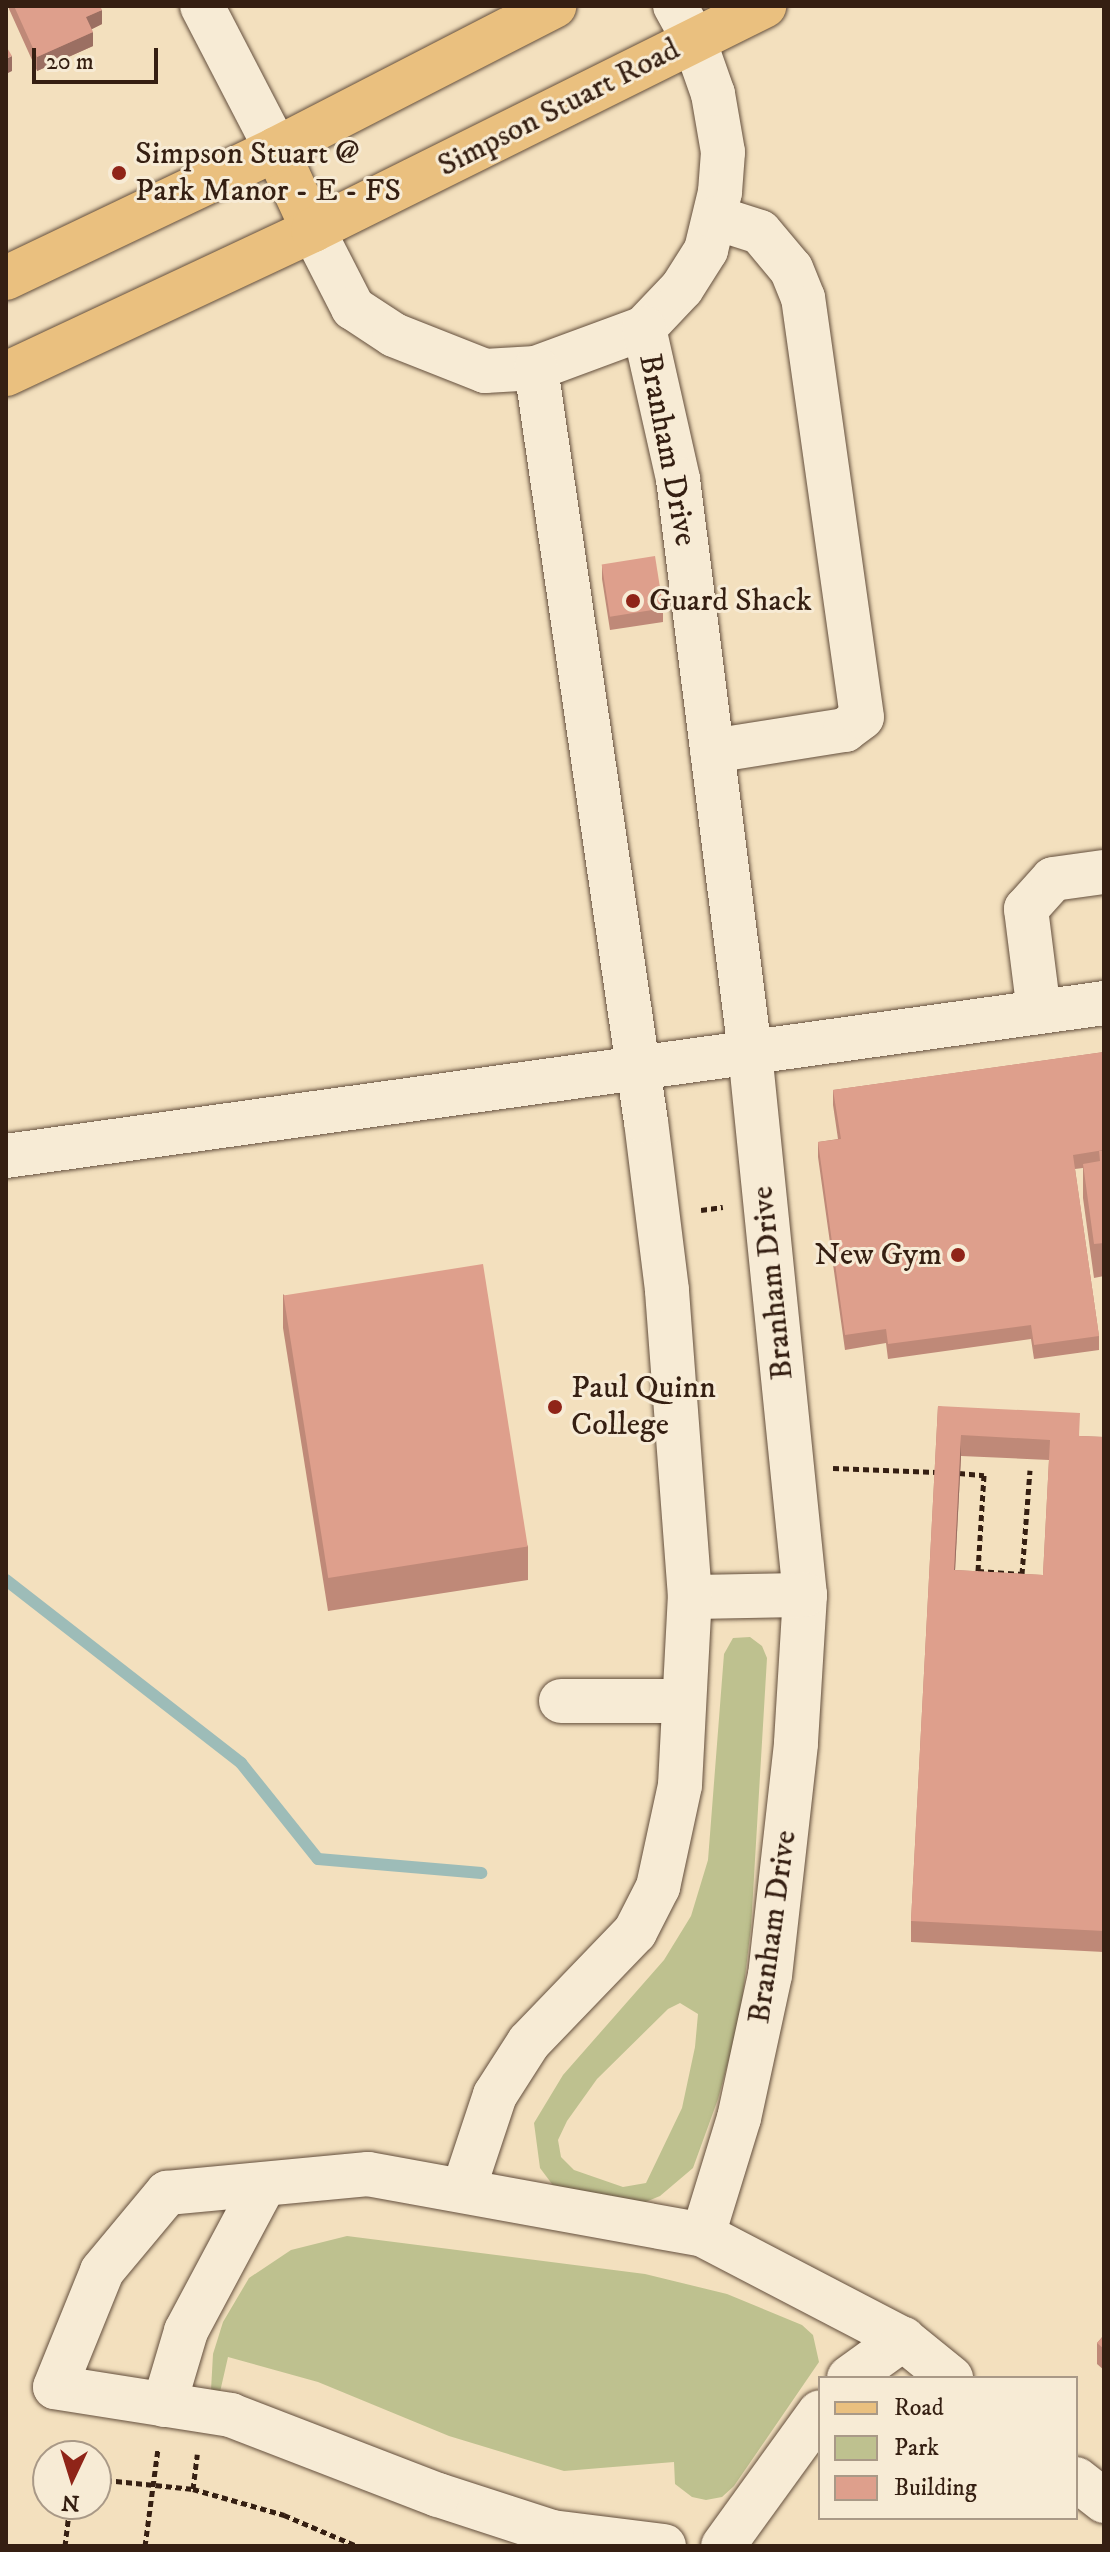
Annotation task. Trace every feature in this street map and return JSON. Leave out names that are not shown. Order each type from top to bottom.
[{"type":"main road","points":[[6,278],[276,149],[554,6]]},
{"type":"main road","name":"Simpson Stuart Road","points":[[6,374],[313,230],[685,23],[764,6]]},
{"type":"main road","points":[[276,149],[313,230]]},
{"type":"street","points":[[202,6],[276,149]]},
{"type":"street","name":"Branham Drive","points":[[313,230],[353,308],[394,335],[485,371],[536,368],[644,328],[682,288],[706,250],[716,218],[723,152],[713,94],[685,23]]},
{"type":"street","points":[[712,751],[845,730],[862,717],[803,298],[791,269],[760,232],[716,218]]},
{"type":"street","name":"Branham Drive","points":[[644,328],[678,479],[750,1052],[805,1595],[796,1744],[770,1975],[739,2118],[703,2235]]},
{"type":"street","points":[[464,2188],[495,2095],[529,2042],[635,1932],[658,1887],[680,1785],[690,1597],[667,1290],[638,1064],[536,368]]},
{"type":"street","points":[[1039,1012],[1026,909],[1053,879],[1104,872]]},
{"type":"street","points":[[6,1156],[638,1064],[750,1052],[1104,1003]]},
{"type":"street","points":[[690,1597],[805,1595]]},
{"type":"street","points":[[561,1701],[684,1701]]},
{"type":"street","points":[[664,2546],[552,2532],[438,2495],[231,2415],[55,2387],[102,2271],[167,2193],[263,2187],[368,2174],[464,2188],[703,2235],[903,2339],[949,2376]]},
{"type":"street","points":[[164,2405],[186,2331],[263,2187]]},
{"type":"street","points":[[852,2376],[903,2339]]},
{"type":"street","points":[[723,2546],[818,2415]]},
{"type":"street","points":[[1078,2481],[1104,2501]]},
{"type":"path","points":[[792,1466],[936,1472]]},
{"type":"path","points":[[959,1473],[984,1475],[978,1571],[1022,1574],[1030,1470]]},
{"type":"path","points":[[112,2481],[225,2498],[357,2546]]},
{"type":"path","points":[[145,2546],[153,2486]]},
{"type":"path","points":[[65,2546],[68,2520]]},
{"type":"green space","points":[[750,1637],[762,1646],[767,1658],[751,1927],[740,2019],[718,2099],[693,2168],[660,2196],[643,2203],[555,2188],[540,2168],[534,2123],[563,2075],[664,1960],[691,1916],[708,1860],[724,1654],[733,1638]],"holes":[[[680,2003],[698,2014],[695,2047],[682,2108],[646,2183],[623,2187],[574,2170],[561,2157],[558,2140],[567,2121],[597,2079],[668,2009]]]},
{"type":"green space","points":[[347,2236],[645,2274],[727,2294],[802,2325],[813,2335],[819,2362],[734,2486],[722,2497],[706,2500],[692,2497],[675,2484],[674,2462],[564,2471],[449,2436],[318,2382],[228,2357],[220,2392],[211,2390],[213,2354],[223,2322],[249,2278],[291,2250]]},
{"type":"building","points":[[14,6],[100,6],[102,10],[86,17],[93,32],[37,57]]},
{"type":"building","name":"Guard Shack","points":[[655,556],[663,608],[610,617],[602,564]]},
{"type":"building","name":"New Gym","points":[[1104,1052],[1104,1150],[1073,1155],[1099,1336],[1034,1345],[1031,1325],[888,1344],[886,1329],[845,1335],[818,1142],[841,1139],[833,1090]]},
{"type":"building","points":[[1099,1151],[1104,1151],[1104,1243],[1094,1244],[1083,1164],[1100,1161]]},
{"type":"building","points":[[483,1264],[528,1546],[328,1578],[283,1296]]},
{"type":"building","points":[[938,1406],[1080,1413],[1079,1436],[1104,1437],[1104,1931],[911,1921]],"holes":[[[961,1435],[1050,1440],[1043,1575],[954,1570]]]},
{"type":"building","points":[[1104,2335],[1104,2349],[1097,2343]]},
{"type":"waterway","points":[[6,1580],[241,1763],[318,1859],[481,1873]]},
{"type":"place","name":"Simpson Stuart @ Park Manor - E - FS","points":[[119,173]]},
{"type":"place","name":"Guard Shack","points":[[633,601]]},
{"type":"place","name":"New Gym","points":[[958,1255]]},
{"type":"place","name":"Paul Quinn College","points":[[555,1407]]}]
